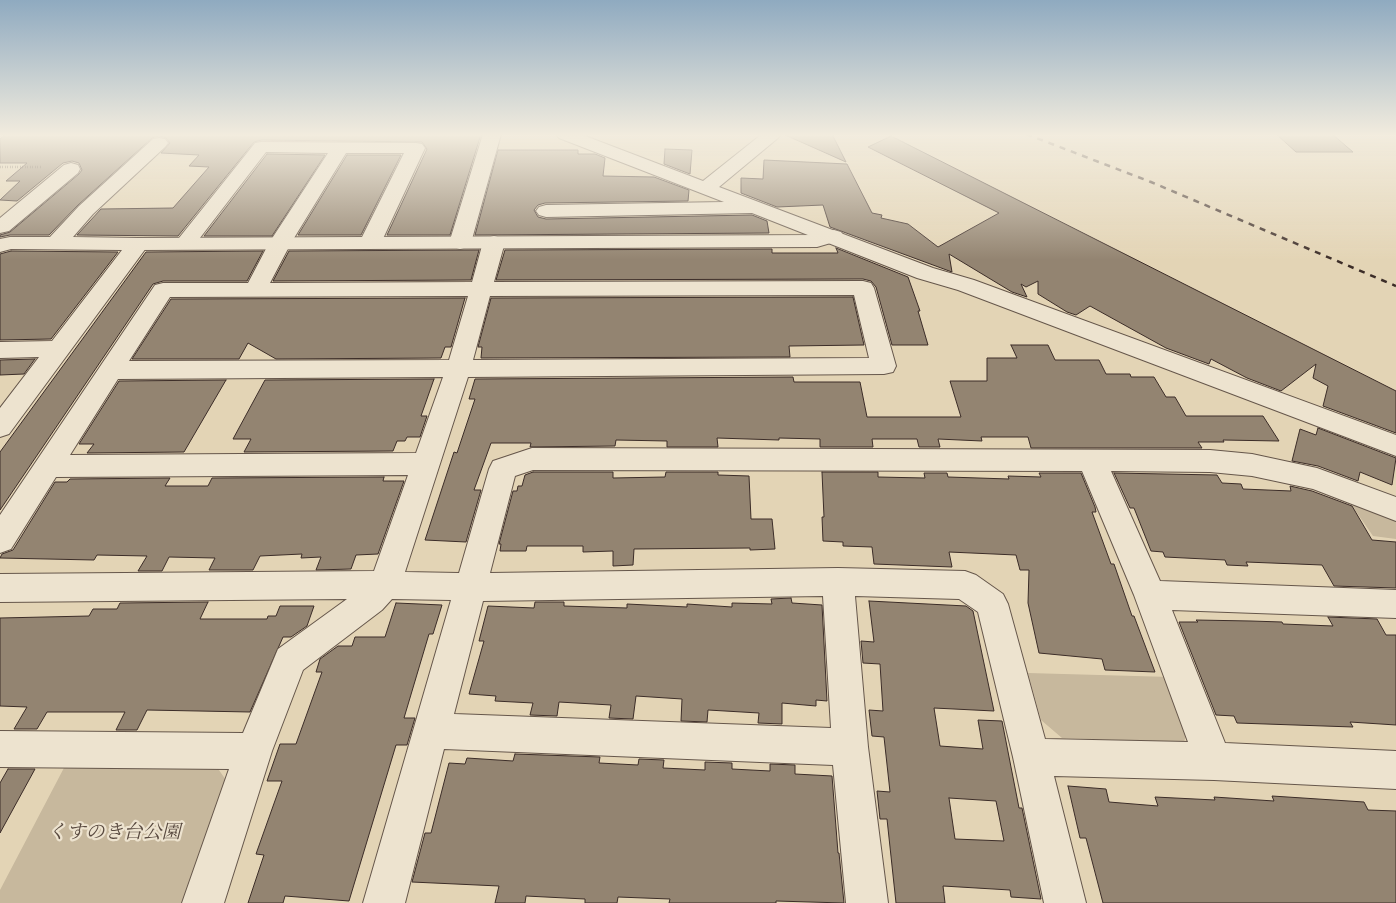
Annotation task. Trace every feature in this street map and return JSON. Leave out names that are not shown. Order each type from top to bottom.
[{"type":"street","points":[[3,236],[64,176]]},
{"type":"street","points":[[56,243],[86,210],[123,176]]},
{"type":"street","points":[[186,243],[238,176]]},
{"type":"street","points":[[255,290],[280,243],[322,176]]},
{"type":"street","points":[[370,242],[402,176]]},
{"type":"street","points":[[460,243],[480,176]]},
{"type":"street","points":[[678,176],[925,272],[966,285],[1396,446]]},
{"type":"street","points":[[707,187],[720,176]]},
{"type":"street","points":[[546,211],[746,209],[758,206]]},
{"type":"street","points":[[3,236],[56,243],[138,244],[817,241],[834,236]]},
{"type":"street","points":[[203,903],[254,751],[290,660],[371,600],[385,585],[459,367],[494,242]]},
{"type":"street","points":[[0,427],[138,244]]},
{"type":"street","points":[[0,540],[164,290],[863,288],[884,366],[112,370]]},
{"type":"street","points":[[0,350],[58,349]]},
{"type":"street","points":[[384,903],[430,731],[504,469],[532,459],[1210,460],[1252,465],[1317,480],[1396,509]]},
{"type":"street","points":[[1092,460],[1150,596],[1214,760]]},
{"type":"street","points":[[48,466],[427,464]]},
{"type":"street","points":[[838,582],[850,747],[867,903]]},
{"type":"street","points":[[0,588],[385,585],[470,587],[838,582],[965,585],[992,604],[1031,757],[1065,903]]},
{"type":"street","points":[[1150,596],[1396,604]]},
{"type":"street","points":[[430,731],[850,747]]},
{"type":"street","points":[[0,749],[254,751]]},
{"type":"street","points":[[1031,757],[1214,760],[1396,770]]},
{"type":"green space","points":[[1350,503],[1396,518],[1396,539],[1373,536]]},
{"type":"green space","points":[[1028,673],[1171,677],[1190,724],[1184,742],[1062,738],[1041,720]]},
{"type":"green space","name":"くすのき台公園","points":[[214,763],[228,783],[182,903],[0,903],[0,890],[66,764]]},
{"type":"building","points":[[12,176],[47,176],[17,201],[0,200],[20,181],[6,181]]},
{"type":"building","points":[[76,176],[110,176],[49,235],[10,235],[0,237],[0,235],[10,232]]},
{"type":"building","points":[[201,176],[226,176],[178,236],[77,235],[101,209],[173,208]]},
{"type":"building","points":[[250,176],[311,176],[272,236],[204,236]]},
{"type":"building","points":[[334,176],[390,176],[361,235],[298,235]]},
{"type":"building","points":[[414,176],[468,176],[450,235],[387,235]]},
{"type":"building","points":[[491,176],[654,177],[689,190],[688,201],[545,203],[538,205],[534,210],[538,217],[546,219],[752,215],[767,221],[769,233],[475,235]]},
{"type":"building","points":[[853,176],[872,213],[882,215],[881,218],[908,224],[938,247],[999,213],[926,176],[970,176],[1396,391],[1396,433],[1323,406],[1328,386],[1313,378],[1316,364],[1281,391],[1247,378],[1211,359],[1209,364],[1166,348],[1090,306],[1076,315],[1067,312],[1038,294],[1038,281],[1026,287],[1021,284],[1027,297],[1012,292],[949,254],[952,272],[830,227],[823,205],[777,207],[741,193],[741,178]]},
{"type":"building","points":[[836,248],[908,277],[920,311],[918,311],[928,345],[892,345],[876,287],[871,281],[863,279],[496,280],[505,250],[772,249],[772,253],[838,253]]},
{"type":"building","points":[[479,250],[471,280],[273,281],[289,251]]},
{"type":"building","points":[[11,251],[118,252],[51,339],[0,340],[0,254]]},
{"type":"building","points":[[263,251],[247,281],[163,281],[153,284],[0,510],[0,452],[146,252]]},
{"type":"building","points":[[853,297],[864,345],[789,346],[790,357],[481,358],[482,347],[478,347],[491,298]]},
{"type":"building","points":[[465,298],[451,347],[445,347],[441,358],[276,359],[248,343],[239,359],[132,359],[171,299]]},
{"type":"building","points":[[1011,345],[1048,345],[1055,360],[1099,360],[1106,374],[1154,377],[1166,397],[1175,397],[1186,416],[1263,416],[1279,441],[1223,440],[1224,442],[1198,442],[1202,448],[1031,448],[1028,437],[981,437],[982,441],[938,439],[940,447],[919,447],[917,439],[872,439],[873,447],[820,447],[820,439],[779,438],[779,440],[717,438],[718,447],[667,447],[667,441],[616,440],[615,446],[530,447],[531,443],[491,443],[474,490],[481,490],[466,542],[425,540],[454,452],[457,453],[475,399],[469,399],[475,379],[793,377],[794,382],[860,382],[867,417],[961,417],[950,381],[987,381],[987,358],[1017,358]]},
{"type":"building","points":[[35,359],[24,374],[0,375],[0,360]]},
{"type":"building","points":[[434,379],[421,416],[427,416],[420,437],[407,437],[405,441],[397,441],[393,451],[244,452],[251,439],[233,439],[265,380]]},
{"type":"building","points":[[226,380],[184,452],[87,453],[94,444],[79,444],[119,381]]},
{"type":"building","points":[[1318,428],[1396,458],[1392,485],[1360,472],[1358,481],[1318,466],[1292,461],[1300,429],[1316,435]]},
{"type":"building","points":[[533,472],[613,472],[613,478],[665,477],[666,472],[718,472],[718,475],[749,476],[751,519],[772,519],[775,549],[634,549],[633,565],[613,566],[613,551],[583,552],[583,546],[527,546],[526,551],[500,551],[501,544],[499,544],[513,491],[517,491],[518,486],[522,486],[525,475]]},
{"type":"building","points":[[822,472],[878,472],[878,477],[925,478],[924,473],[947,473],[948,477],[1009,479],[1008,476],[1041,477],[1039,473],[1081,473],[1095,507],[1096,512],[1092,512],[1111,564],[1114,564],[1132,616],[1134,616],[1155,672],[1105,670],[1102,659],[1039,653],[1028,603],[1029,570],[1020,570],[1016,555],[949,552],[952,567],[874,564],[872,547],[843,546],[843,542],[823,541]]},
{"type":"building","points":[[1114,473],[1217,475],[1222,483],[1241,484],[1243,489],[1291,491],[1290,486],[1312,491],[1352,506],[1372,540],[1396,542],[1396,588],[1334,586],[1322,565],[1246,562],[1248,566],[1227,565],[1225,560],[1165,557],[1163,552],[1151,551],[1134,508],[1130,508]]},
{"type":"building","points":[[384,477],[383,481],[404,481],[378,554],[356,555],[351,569],[316,570],[321,557],[301,558],[302,554],[260,556],[253,570],[209,570],[215,558],[169,557],[162,571],[138,571],[147,556],[97,555],[94,560],[0,558],[2,554],[13,550],[55,482],[67,482],[70,479],[170,478],[165,486],[208,486],[212,478]]},
{"type":"building","points":[[791,598],[792,603],[822,605],[827,701],[816,700],[816,706],[782,703],[782,724],[758,723],[759,713],[708,710],[707,722],[681,721],[682,699],[636,696],[633,719],[609,718],[611,705],[559,702],[557,716],[530,715],[533,703],[495,701],[496,696],[469,694],[484,641],[479,641],[488,606],[534,608],[535,602],[564,602],[564,606],[627,608],[627,604],[687,607],[687,604],[732,607],[732,603],[772,604],[771,599]]},
{"type":"building","points":[[869,601],[966,606],[973,611],[994,711],[934,708],[940,746],[983,749],[978,720],[1002,721],[1019,808],[1022,808],[1041,899],[1011,897],[1010,890],[943,886],[945,903],[896,903],[887,819],[880,819],[877,791],[890,792],[884,737],[872,736],[869,710],[883,711],[880,664],[863,663],[861,641],[874,642]],"holes":[[[949,798],[996,801],[1004,841],[955,839]]]},
{"type":"building","points":[[208,602],[200,619],[267,619],[268,616],[276,616],[280,606],[314,606],[307,626],[291,637],[283,637],[250,712],[147,710],[137,730],[116,730],[125,712],[47,712],[37,729],[14,729],[27,707],[0,706],[0,618],[89,616],[93,609],[117,609],[120,603]]},
{"type":"building","points":[[396,603],[442,605],[433,634],[429,634],[404,718],[415,718],[407,745],[396,745],[349,901],[285,896],[283,903],[248,903],[264,855],[256,854],[282,781],[267,781],[280,744],[296,744],[322,672],[316,672],[320,659],[338,646],[352,646],[355,637],[385,637]]},
{"type":"building","points":[[1328,617],[1377,619],[1386,635],[1396,635],[1396,725],[1350,722],[1353,727],[1237,723],[1234,716],[1216,715],[1179,622],[1198,622],[1196,620],[1251,621],[1333,626]]},
{"type":"building","points":[[515,754],[600,757],[599,763],[638,765],[639,759],[664,760],[663,768],[705,770],[705,762],[732,763],[732,769],[770,771],[770,764],[795,765],[795,774],[832,776],[844,903],[776,901],[776,903],[669,903],[670,899],[618,897],[617,903],[585,903],[585,899],[526,896],[525,903],[495,903],[499,886],[412,882],[425,833],[431,833],[449,763],[465,764],[467,758],[513,761]]},
{"type":"building","points":[[8,769],[35,769],[0,833],[0,783]]},
{"type":"building","points":[[1068,786],[1106,789],[1109,802],[1158,806],[1155,797],[1215,800],[1214,797],[1274,801],[1272,796],[1364,802],[1368,810],[1396,811],[1396,903],[1103,903],[1086,838],[1080,838]]},
{"type":"railway","points":[[1136,176],[1396,286]]}]
